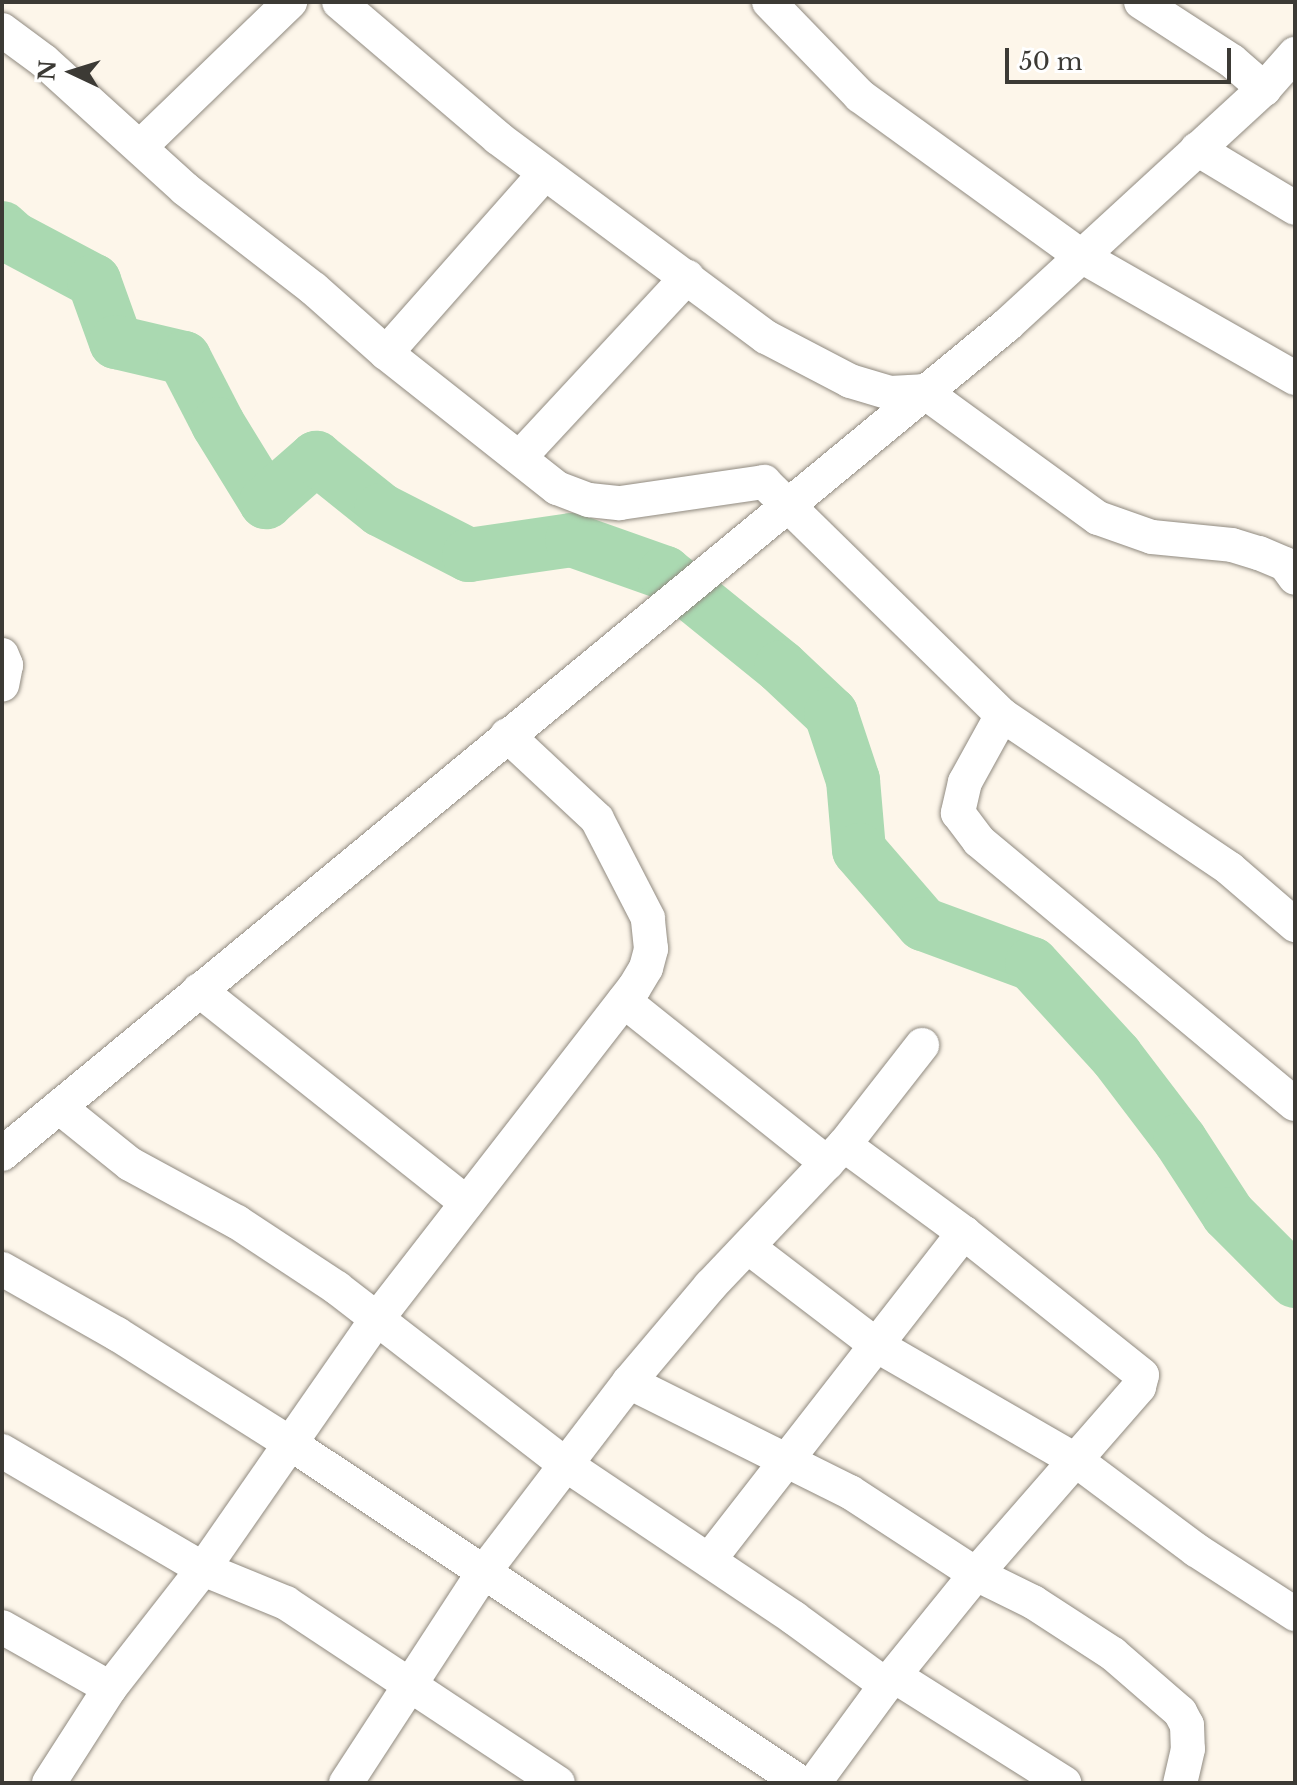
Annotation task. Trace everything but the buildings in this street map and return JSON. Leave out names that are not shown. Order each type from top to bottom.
[{"type":"street","points":[[140,147],[290,2]]},
{"type":"street","points":[[339,2],[498,138],[766,337],[850,381],[890,393],[923,391],[1098,518],[1152,537],[1232,545],[1259,553],[1285,564],[1295,578]]},
{"type":"street","points":[[769,2],[860,96],[1081,256],[1295,378]]},
{"type":"street","points":[[1141,2],[1232,61],[1264,89]]},
{"type":"street","points":[[2,30],[44,61],[185,189],[314,289],[386,353],[557,488],[589,500],[620,503],[764,482],[1002,715],[1230,869],[1295,925]]},
{"type":"street","points":[[2,1154],[923,391],[1008,324],[1264,89],[1295,54]]},
{"type":"street","points":[[1197,149],[1295,208]]},
{"type":"street","points":[[386,353],[545,173]]},
{"type":"street","points":[[520,457],[687,277]]},
{"type":"street","points":[[2,655],[6,665],[2,685]]},
{"type":"street","points":[[1002,715],[965,782],[958,813],[979,841],[1295,1104]]},
{"type":"street","points":[[59,1780],[110,1688],[203,1569],[377,1319],[624,1001],[646,968],[651,949],[648,918],[597,819],[507,735]]},
{"type":"street","points":[[199,990],[467,1203]]},
{"type":"street","points":[[624,1001],[835,1154],[964,1233],[1142,1375],[1139,1387],[976,1574],[814,1783]]},
{"type":"street","points":[[346,1783],[483,1573],[629,1382],[835,1154],[922,1045]]},
{"type":"street","points":[[59,1107],[130,1164],[237,1222],[337,1288],[565,1464],[891,1681],[1064,1783]]},
{"type":"street","points":[[709,1560],[964,1233]]},
{"type":"street","points":[[748,1247],[876,1345],[1077,1461],[1196,1550],[1252,1583],[1295,1614]]},
{"type":"street","points":[[2,1269],[117,1334],[291,1444],[801,1783]]},
{"type":"street","points":[[629,1382],[850,1492],[976,1574],[1033,1602],[1113,1654],[1180,1712],[1187,1725],[1188,1749],[1180,1783]]},
{"type":"street","points":[[2,1451],[203,1569],[286,1603],[558,1783]]},
{"type":"street","points":[[2,1627],[110,1688]]},
{"type":"waterway","points":[[2,228],[13,238],[94,281],[116,342],[184,358],[218,424],[266,502],[316,458],[381,510],[469,555],[572,540],[665,573],[781,667],[831,714],[853,780],[859,850],[923,924],[1032,964],[1116,1056],[1180,1140],[1228,1214],[1295,1281]]}]
